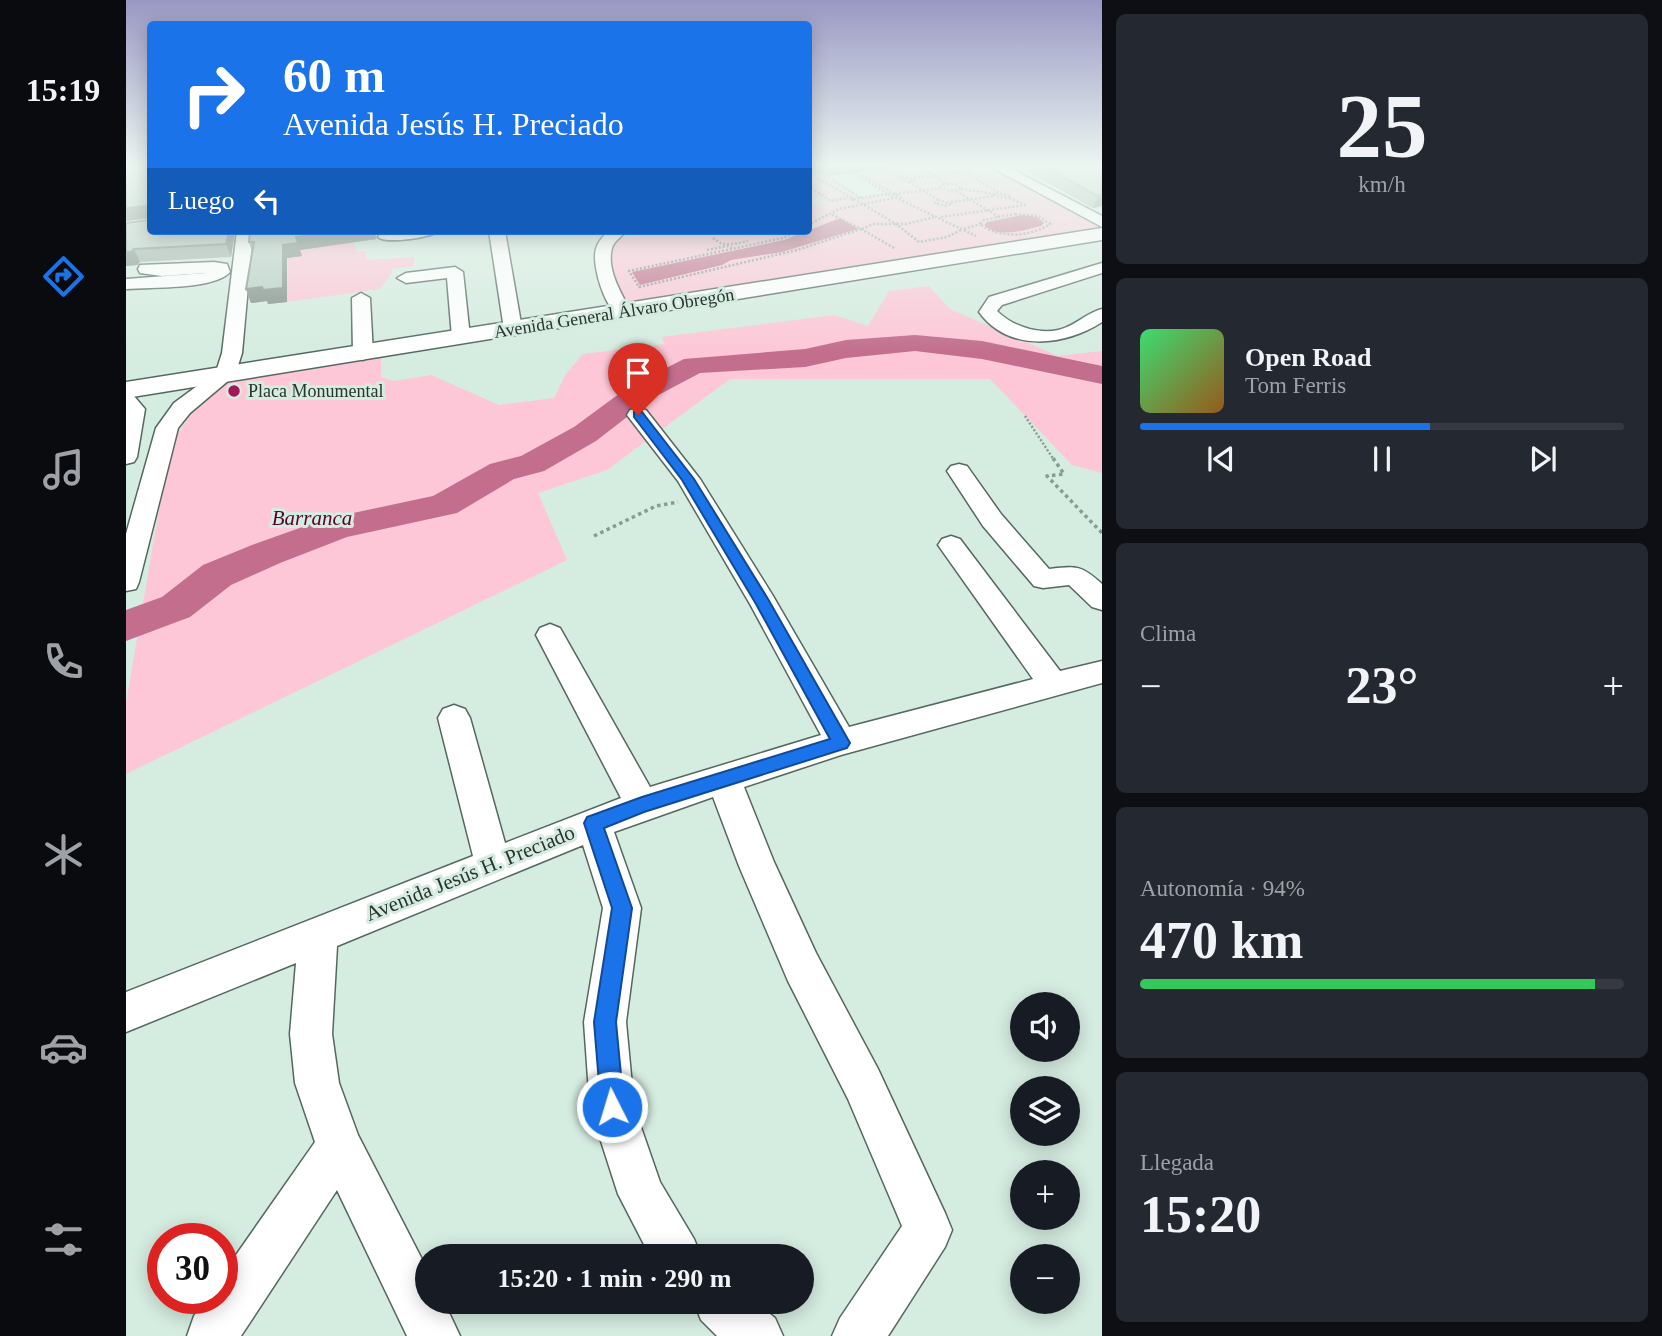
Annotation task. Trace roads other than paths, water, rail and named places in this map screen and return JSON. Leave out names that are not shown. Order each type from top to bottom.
[{"type":"main road","name":"Avenida General Álvaro Obregón","points":[[126,390],[1102,234]]},
{"type":"street","points":[[126,582],[167,428],[197,394],[225,375],[232,353],[244,235]]},
{"type":"street","points":[[386,236],[395,235]]},
{"type":"street","points":[[498,235],[513,329]]},
{"type":"street","points":[[612,235],[603,247],[604,266],[622,312]]},
{"type":"street","points":[[126,271],[240,260]]},
{"type":"street","points":[[126,284],[208,278],[222,272],[221,268],[214,267],[162,271],[146,269]]},
{"type":"street","points":[[1102,268],[995,301],[988,312],[995,322],[1018,332],[1045,336],[1068,334],[1102,314]]},
{"type":"street","points":[[406,278],[455,272],[461,337]]},
{"type":"street","points":[[361,298],[363,354]]},
{"type":"street","points":[[126,399],[134,410],[126,457]]},
{"type":"street","points":[[638,415],[699,498],[763,603],[841,743]]},
{"type":"street","points":[[959,471],[992,520],[1043,579],[1076,575],[1102,600]]},
{"type":"street","points":[[951,545],[1053,684]]},
{"type":"street","points":[[550,635],[642,805]]},
{"type":"street","name":"Avenida Jesús H. Preciado","points":[[126,1012],[642,805],[841,743],[1102,671]]},
{"type":"street","points":[[454,718],[493,864]]},
{"type":"street","points":[[724,780],[785,929],[863,1084],[928,1230],[858,1336]]},
{"type":"street","points":[[593,823],[622,908],[605,1022],[612,1107],[641,1194],[670,1244]]},
{"type":"street","points":[[318,934],[311,1034],[317,1083],[339,1146],[434,1336]]},
{"type":"street","points":[[212,1334],[339,1146]]},
{"type":"street","points":[[731,1314],[757,1336]]},
{"type":"waterway","points":[[126,626],[176,607],[217,575],[266,554],[338,527],[444,505],[502,471],[532,464],[585,434],[638,394],[694,365],[805,358],[846,349],[915,343],[982,350],[1102,375]]},
{"type":"place","name":"Placa Monumental","points":[[234,391]]},
{"type":"park label","name":"Barranca","points":[[312,518]]}]
